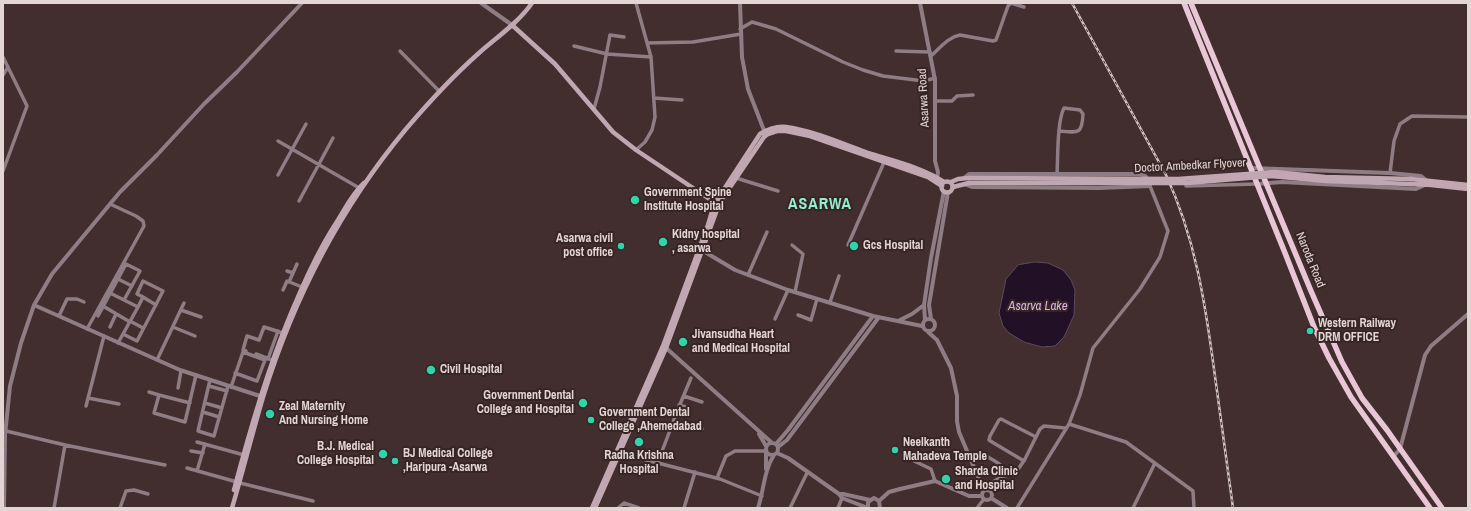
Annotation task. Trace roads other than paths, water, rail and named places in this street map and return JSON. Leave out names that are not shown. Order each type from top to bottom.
[{"type":"main road","points":[[231,508],[262,396],[270,359],[280,332],[320,250],[360,189],[407,129],[440,92],[478,54],[512,25],[532,3]]},
{"type":"main road","name":"Naroda Road","points":[[1184,3],[1252,168],[1314,327],[1329,358],[1351,398],[1430,508]]},
{"type":"main road","name":"Naroda Road","points":[[1191,3],[1342,362],[1362,398],[1400,448],[1442,508]]},
{"type":"main road","points":[[512,25],[551,60],[613,132],[636,150],[717,203]]},
{"type":"main road","points":[[592,508],[665,347],[717,203],[756,139],[778,127],[786,127],[816,136],[884,161],[923,171],[935,179],[944,188],[951,191],[952,185],[963,178],[969,181]]},
{"type":"main road","points":[[717,203],[736,178],[766,133]]},
{"type":"main road","name":"Doctor Ambedkar Flyover","points":[[969,181],[1187,183],[1271,176],[1326,181],[1426,182]]},
{"type":"main road","points":[[944,188],[947,181],[952,185],[964,184],[969,181]]},
{"type":"main road","points":[[1426,182],[1468,185]]},
{"type":"main road","points":[[1426,182],[1468,189]]},
{"type":"main road","points":[[238,482],[244,455],[262,396],[310,276],[324,249],[360,189]]},
{"type":"main road","points":[[595,508],[617,453]]},
{"type":"street","points":[[4,508],[6,431],[10,386],[21,343],[34,305],[52,274],[110,204],[302,3]]},
{"type":"street","points":[[481,3],[512,25]]},
{"type":"street","points":[[636,3],[651,57],[655,117],[652,130],[644,142],[636,150]]},
{"type":"street","points":[[740,3],[742,57],[748,89],[766,133]]},
{"type":"street","name":"Asarwa Road","points":[[920,3],[935,78],[935,161],[937,169],[935,179]]},
{"type":"street","points":[[896,51],[930,54],[950,38],[960,35],[993,41],[996,40],[1008,6],[1011,4],[1024,7]]},
{"type":"street","points":[[647,43],[693,42],[741,31],[752,22],[776,29],[843,62],[863,70],[883,76],[924,81],[935,78]]},
{"type":"street","points":[[594,109],[610,35],[624,37]]},
{"type":"street","points":[[574,46],[607,54],[651,57]]},
{"type":"street","points":[[400,51],[440,92]]},
{"type":"street","points":[[3,57],[27,106],[3,171]]},
{"type":"street","points":[[3,75],[8,67]]},
{"type":"street","points":[[936,101],[952,101],[957,96],[973,95]]},
{"type":"street","points":[[654,98],[682,100]]},
{"type":"street","points":[[1057,174],[1060,131],[1062,113],[1064,108],[1080,110],[1083,114],[1082,126],[1080,130],[1076,133],[1060,131]]},
{"type":"street","points":[[1390,172],[1394,141],[1400,124],[1412,116],[1468,117]]},
{"type":"street","points":[[278,175],[306,124]]},
{"type":"street","points":[[299,201],[333,138]]},
{"type":"street","points":[[278,141],[320,164],[360,189]]},
{"type":"street","points":[[848,245],[884,161]]},
{"type":"street","points":[[1186,186],[1282,182],[1416,189],[1426,182],[1421,176],[1390,172],[1252,168]]},
{"type":"street","points":[[963,178],[969,174],[1144,174],[1168,231],[1160,257],[1140,288],[1094,348],[1080,395],[1069,424],[1065,428],[1017,508]]},
{"type":"street","points":[[736,178],[778,191]]},
{"type":"street","points":[[964,184],[972,187],[1099,188],[1150,186]]},
{"type":"street","points":[[922,326],[925,320],[924,304],[944,188]]},
{"type":"street","points":[[944,188],[938,248],[929,305],[931,319],[934,322],[937,340],[951,368],[957,396],[957,421],[959,432],[984,489],[990,492],[991,498]]},
{"type":"street","points":[[87,329],[144,226],[143,221],[136,216],[110,204]]},
{"type":"street","points":[[748,275],[767,232]]},
{"type":"street","points":[[792,245],[803,254],[795,292]]},
{"type":"street","points":[[933,247],[938,248]]},
{"type":"street","points":[[701,250],[735,270],[788,290],[873,316],[922,326],[924,330],[937,340]]},
{"type":"street","points":[[98,316],[126,264],[140,271],[124,300]]},
{"type":"street","points":[[283,290],[287,281],[289,282],[297,264]]},
{"type":"street","points":[[287,271],[293,273]]},
{"type":"street","points":[[830,302],[839,276]]},
{"type":"street","points":[[118,279],[132,286]]},
{"type":"street","points":[[123,334],[137,341],[143,328],[156,305],[163,291],[143,281],[137,294],[156,305]]},
{"type":"street","points":[[289,282],[302,287]]},
{"type":"street","points":[[775,319],[788,290]]},
{"type":"street","points":[[110,293],[138,307]]},
{"type":"street","points":[[118,343],[143,297]]},
{"type":"street","points":[[59,316],[67,300],[77,299],[84,302]]},
{"type":"street","points":[[810,320],[817,299]]},
{"type":"street","points":[[157,360],[184,303]]},
{"type":"street","points":[[897,321],[912,314],[924,304]]},
{"type":"street","points":[[34,305],[181,371],[262,396]]},
{"type":"street","points":[[103,306],[143,328]]},
{"type":"street","points":[[181,310],[201,317]]},
{"type":"street","points":[[110,327],[116,314]]},
{"type":"street","points":[[1393,457],[1400,448],[1425,355],[1430,346],[1468,314]]},
{"type":"street","points":[[798,315],[816,321]]},
{"type":"street","points":[[758,508],[767,471],[777,446],[873,316]]},
{"type":"street","points":[[777,446],[787,440],[879,317]]},
{"type":"street","points":[[925,320],[931,319]]},
{"type":"street","points":[[173,326],[195,336]]},
{"type":"street","points":[[270,359],[243,350],[247,336],[259,340],[264,327],[280,332]]},
{"type":"street","points":[[928,332],[935,328]]},
{"type":"street","points":[[86,406],[104,336]]},
{"type":"street","points":[[665,347],[758,432],[777,446]]},
{"type":"street","points":[[210,380],[198,431],[214,436],[227,391],[243,352],[265,360],[257,381],[235,373]]},
{"type":"street","points":[[178,388],[181,371]]},
{"type":"street","points":[[159,394],[154,413],[185,422],[196,375]]},
{"type":"street","points":[[658,462],[679,405],[691,378]]},
{"type":"street","points":[[209,386],[227,391]]},
{"type":"street","points":[[149,392],[190,403]]},
{"type":"street","points":[[684,396],[702,402]]},
{"type":"street","points":[[88,398],[119,404]]},
{"type":"street","points":[[205,403],[222,408]]},
{"type":"street","points":[[679,405],[689,408]]},
{"type":"street","points":[[203,412],[220,417]]},
{"type":"street","points":[[1024,461],[989,440],[990,436],[999,420],[1001,420],[1036,437]]},
{"type":"street","points":[[674,421],[702,429]]},
{"type":"street","points":[[1069,424],[1126,442],[1193,491],[1194,508]]},
{"type":"street","points":[[977,508],[983,498],[982,493],[984,489],[1004,476],[1010,475],[1017,470],[1024,461],[1040,429],[1044,426],[1065,428]]},
{"type":"street","points":[[6,431],[65,445],[165,465]]},
{"type":"street","points":[[758,432],[770,455],[775,454],[788,458],[840,496],[868,508],[870,500]]},
{"type":"street","points":[[197,442],[244,455]]},
{"type":"street","points":[[767,471],[766,449],[770,442]]},
{"type":"street","points":[[198,471],[205,444]]},
{"type":"street","points":[[54,508],[65,445]]},
{"type":"street","points":[[717,478],[726,456],[734,451],[766,449]]},
{"type":"street","points":[[191,451],[202,453]]},
{"type":"street","points":[[617,453],[658,462],[717,478],[762,496]]},
{"type":"street","points":[[986,456],[1001,465],[1004,469],[1004,476]]},
{"type":"street","points":[[912,460],[931,469],[935,481]]},
{"type":"street","points":[[1133,508],[1155,463]]},
{"type":"street","points":[[187,468],[313,501]]},
{"type":"street","points":[[684,508],[695,472]]},
{"type":"street","points":[[790,508],[807,473]]},
{"type":"street","points":[[840,496],[843,494],[870,500],[876,499],[880,506],[889,492],[900,488],[935,481],[969,496],[988,500],[991,498],[1007,508]]},
{"type":"street","points":[[120,508],[126,491],[134,490],[148,494]]},
{"type":"street","points":[[838,508],[840,496]]},
{"type":"street","points":[[618,508],[624,503],[639,508]]},
{"type":"water","name":"Asarva Lake","points":[[1035,262],[1048,263],[1063,270],[1071,280],[1075,290],[1074,315],[1064,337],[1055,346],[1042,347],[1024,342],[1009,333],[1003,326],[999,313],[1006,279],[1018,265]]},
{"type":"railway","points":[[1072,3],[1166,175],[1176,198],[1192,246],[1203,295],[1211,344],[1233,508]]},
{"type":"place","name":"Government Spine Institute Hospital","points":[[635,200]]},
{"type":"place","name":"Kidny hospital , asarwa","points":[[663,242]]},
{"type":"place","name":"Asarwa civil post office","points":[[621,246]]},
{"type":"place","name":"Gcs Hospital","points":[[854,246]]},
{"type":"place","name":"Western Railway DRM OFFICE","points":[[1310,331]]},
{"type":"place","name":"Jivansudha Heart and Medical Hospital","points":[[683,342]]},
{"type":"place","name":"Civil Hospital","points":[[431,370]]},
{"type":"place","name":"Government Dental College and Hospital","points":[[583,403]]},
{"type":"place","name":"Zeal Maternity And Nursing Home","points":[[270,414]]},
{"type":"place","name":"Government Dental College ,Ahemedabad","points":[[591,420]]},
{"type":"place","name":"Radha Krishna Hospital","points":[[639,442]]},
{"type":"place","name":"Neelkanth Mahadeva Temple","points":[[895,450]]},
{"type":"place","name":"B.J. Medical College Hospital","points":[[383,454]]},
{"type":"place","name":"BJ Medical College ,Haripura -Asarwa","points":[[395,461]]},
{"type":"place","name":"Sharda Clinic and Hospital","points":[[946,479]]},
{"type":"district","name":"ASARWA","points":[[820,205]]}]
